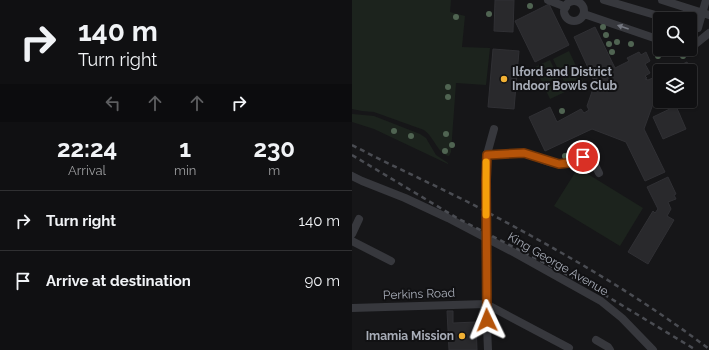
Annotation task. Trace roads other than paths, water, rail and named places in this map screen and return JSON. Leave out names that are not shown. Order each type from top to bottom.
[{"type":"street","points":[[548,0],[566,7]]},
{"type":"street","points":[[604,0],[653,15]]},
{"type":"street","points":[[662,0],[706,14]]},
{"type":"street","points":[[697,24],[706,14],[706,0]]},
{"type":"street","points":[[573,2],[579,3],[583,8],[584,14],[580,19],[574,21],[568,19],[565,13],[566,7],[573,2]]},
{"type":"street","points":[[584,14],[653,38]]},
{"type":"street","points":[[697,28],[709,32]]},
{"type":"street","points":[[697,42],[709,32]]},
{"type":"street","points":[[488,350],[486,304],[487,158],[494,129]]},
{"type":"street","points":[[487,158],[524,153],[559,164],[586,157],[594,163],[599,173]]},
{"type":"street","name":"King George Avenue","points":[[352,176],[436,212],[515,253],[601,301],[622,318],[653,350]]},
{"type":"street","points":[[352,234],[359,219]]},
{"type":"street","points":[[352,241],[391,261]]},
{"type":"street","points":[[486,304],[569,348]]},
{"type":"street","name":"Perkins Road","points":[[352,308],[486,304]]},
{"type":"street","points":[[596,340],[608,347],[610,350]]},
{"type":"railway","points":[[352,145],[466,201],[560,252],[621,288],[709,349]]},
{"type":"railway","points":[[352,155],[457,218],[595,289],[696,350]]},
{"type":"place","name":"Ilford and District Indoor Bowls Club","points":[[504,79]]},
{"type":"place","name":"Imamia Mission","points":[[462,336]]}]
